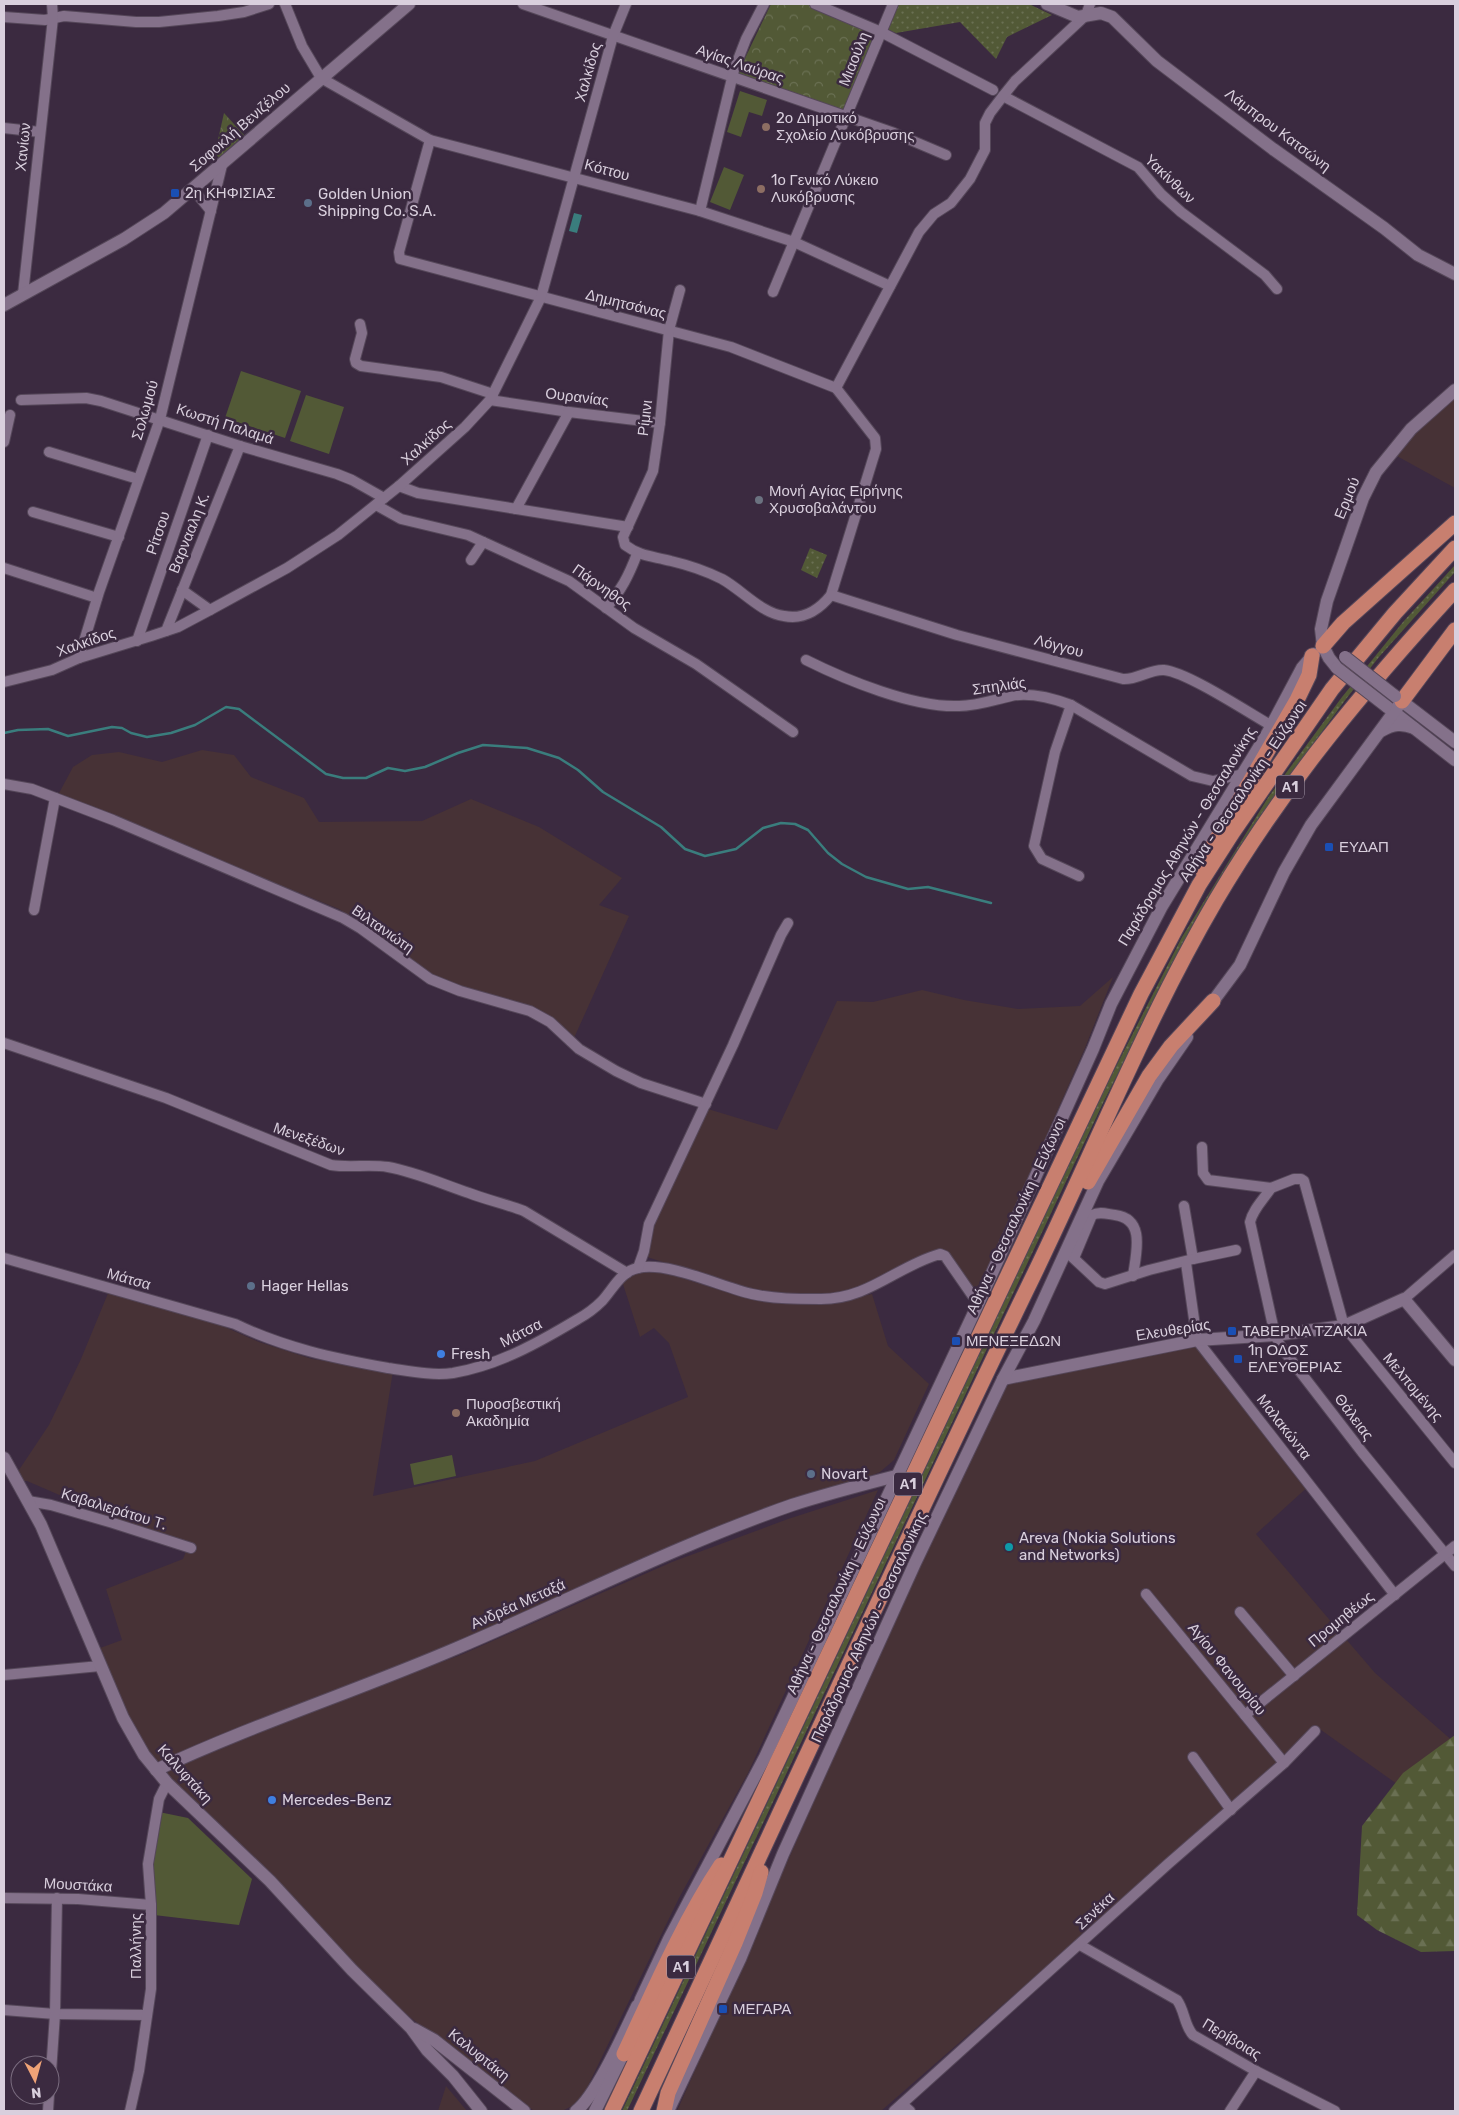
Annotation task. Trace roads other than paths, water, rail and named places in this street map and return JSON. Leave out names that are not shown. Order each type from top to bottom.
[{"type":"highway","points":[[1323,646],[1350,617],[1455,523]]},
{"type":"highway","name":"Αθήνα - Θεσσαλονίκη - Εύζωνοι","points":[[600,2110],[750,1822],[1141,994],[1200,885],[1233,832],[1332,689],[1395,614],[1455,548]]},
{"type":"highway","name":"Α1","points":[[640,2111],[773,1830],[916,1519],[1059,1224],[1158,1007],[1219,896],[1280,801],[1352,706],[1455,590]]},
{"type":"highway","points":[[1395,704],[1455,630]]},
{"type":"highway","points":[[1164,952],[1169,931],[1192,882],[1297,700],[1309,675],[1312,656]]},
{"type":"highway","points":[[1059,1224],[1088,1182],[1149,1076],[1170,1046],[1213,1001]]},
{"type":"highway","points":[[624,2054],[665,1966],[706,1887],[750,1822]]},
{"type":"highway","points":[[664,2111],[668,2093],[756,1893],[773,1830]]},
{"type":"main road","name":"Σοφοκλή Βενιζέλου","points":[[4,305],[141,229],[222,165],[409,4]]},
{"type":"main road","name":"Λάμπρου Κατσώνη","points":[[1047,4],[1078,17],[1088,10],[1112,17],[1157,60],[1274,149],[1384,228],[1418,255],[1455,274]]},
{"type":"main road","name":"Ερμού","points":[[1323,646],[1321,629],[1327,601],[1370,483],[1387,458],[1411,429],[1455,390]]},
{"type":"main road","name":"Παράδρομος Αθηνών - Θεσσαλονίκης","points":[[641,1999],[673,1931],[765,1757],[979,1302],[1093,1049],[1111,1004],[1132,961],[1162,906],[1272,726],[1302,668],[1323,646]]},
{"type":"main road","points":[[1323,646],[1345,657],[1395,704],[1414,728],[1455,760]]},
{"type":"main road","points":[[1323,646],[1337,668],[1455,742]]},
{"type":"main road","name":"Παράδρομος Αθηνών - Θεσσαλονίκης","points":[[668,2111],[740,1959],[783,1854],[880,1639],[1003,1379],[1070,1254],[1098,1181],[1158,1079],[1240,965],[1284,872],[1311,825],[1381,731],[1395,704]]},
{"type":"main road","points":[[1381,731],[1405,724],[1414,728]]},
{"type":"main road","points":[[1404,1298],[1455,1360]]},
{"type":"main road","name":"Ελευθερίας","points":[[1003,1379],[1197,1340],[1275,1335],[1344,1326],[1404,1298]]},
{"type":"main road","name":"Καλυφτάκη","points":[[4,1458],[41,1525],[100,1666],[130,1730],[156,1770],[167,1783],[270,1882],[352,1970],[411,2028],[427,2050],[453,2076],[482,2111]]},
{"type":"main road","name":"Ανδρέα Μεταξά","points":[[156,1770],[279,1718],[424,1662],[662,1557],[766,1515],[824,1495],[896,1476]]},
{"type":"main road","points":[[600,2110],[624,2054],[641,1999]]},
{"type":"main road","points":[[576,2111],[584,2102],[607,2065],[641,1999]]},
{"type":"main road","name":"Καλυφτάκη","points":[[411,2028],[434,2040],[524,2111]]},
{"type":"main road","points":[[453,2076],[490,2111]]},
{"type":"street","name":"Χανίων","points":[[23,294],[53,18],[52,4]]},
{"type":"street","points":[[4,17],[45,20],[64,16],[159,22],[244,12],[269,4]]},
{"type":"street","points":[[285,4],[302,46],[321,78]]},
{"type":"street","name":"Αγίας Λαύρας","points":[[523,4],[894,133],[946,155]]},
{"type":"street","name":"Χαλκίδος","points":[[4,682],[52,670],[80,658],[166,631],[210,610],[294,563],[338,535],[450,442],[491,397],[541,297],[613,36],[626,4]]},
{"type":"street","points":[[700,211],[732,76],[746,39],[764,4]]},
{"type":"street","points":[[815,4],[882,33],[993,90]]},
{"type":"street","name":"Μιαούλη","points":[[773,292],[893,4]]},
{"type":"street","points":[[606,608],[621,591],[637,554],[681,564],[723,580],[769,610],[786,617],[811,613],[824,603],[830,595],[877,446],[875,438],[836,388],[919,232],[934,214],[951,203],[970,179],[985,150],[986,124],[990,113],[1015,81],[1088,10]]},
{"type":"street","name":"Κόττου","points":[[321,78],[430,140],[700,211],[794,242],[890,286]]},
{"type":"street","name":"Υακίνθων","points":[[1003,96],[1138,168],[1161,194],[1181,212],[1264,275],[1277,289]]},
{"type":"street","points":[[4,128],[40,132]]},
{"type":"street","name":"Δημητσάνας","points":[[430,140],[399,252],[400,258],[405,261],[731,346],[836,388]]},
{"type":"street","name":"Σολωμού","points":[[80,658],[97,598],[160,419],[222,165]]},
{"type":"street","points":[[192,189],[211,211]]},
{"type":"street","name":"Ρίμινι","points":[[637,554],[625,545],[624,537],[653,471],[660,423],[669,330],[680,290]]},
{"type":"street","name":"Ουρανίας","points":[[360,324],[362,333],[355,359],[356,363],[362,366],[441,377],[491,397],[569,412],[660,423]]},
{"type":"street","name":"Κωστή Παλαμά","points":[[21,400],[86,398],[101,401],[240,446],[337,474],[352,480],[380,502]]},
{"type":"street","points":[[516,509],[569,412]]},
{"type":"street","points":[[4,442],[10,415]]},
{"type":"street","name":"Ρίτσου","points":[[137,641],[208,435]]},
{"type":"street","name":"Βαρνααλη Κ.","points":[[166,631],[240,446]]},
{"type":"street","points":[[50,452],[138,479]]},
{"type":"street","points":[[398,486],[418,493],[628,527]]},
{"type":"street","name":"Πάρνηθος","points":[[380,502],[401,519],[420,525],[455,531],[569,580],[634,628],[696,664],[793,732]]},
{"type":"street","points":[[33,512],[119,537]]},
{"type":"street","points":[[471,560],[483,542]]},
{"type":"street","points":[[4,568],[97,598]]},
{"type":"street","points":[[182,590],[210,610]]},
{"type":"street","name":"Λόγγου","points":[[830,595],[957,635],[1123,678],[1128,679],[1154,671],[1174,672],[1272,726]]},
{"type":"street","name":"Σπηλιάς","points":[[806,660],[836,675],[921,703],[935,705],[978,705],[1011,696],[1027,695],[1054,698],[1071,705],[1192,776],[1213,780],[1243,774]]},
{"type":"street","points":[[1071,705],[1055,752],[1034,846],[1042,858],[1080,876]]},
{"type":"street","name":"Βιλτανιώτη","points":[[4,784],[25,787],[55,798],[199,856],[344,918],[430,979],[460,991],[530,1011],[550,1022],[579,1050],[616,1072],[706,1104]]},
{"type":"street","points":[[34,910],[55,798]]},
{"type":"street","points":[[638,1268],[644,1251],[649,1224],[788,923]]},
{"type":"street","name":"Μενεξέδων","points":[[4,1043],[166,1098],[331,1165],[345,1167],[385,1166],[402,1169],[470,1194],[510,1205],[529,1214],[627,1273]]},
{"type":"street","points":[[1202,1147],[1203,1173],[1208,1180],[1271,1188]]},
{"type":"street","name":"Μελπομένης","points":[[1271,1188],[1301,1178],[1307,1186],[1344,1326],[1455,1463]]},
{"type":"street","name":"Θάλειας","points":[[1271,1188],[1253,1212],[1250,1222],[1275,1335],[1281,1347],[1362,1452],[1455,1566]]},
{"type":"street","name":"Μαλακώντα","points":[[1184,1206],[1197,1340],[1395,1595]]},
{"type":"street","points":[[1133,1276],[1136,1234],[1134,1225],[1125,1216],[1098,1212],[1092,1216],[1070,1254],[1099,1282],[1105,1284],[1133,1276],[1149,1270],[1236,1250]]},
{"type":"street","name":"Μάτσα","points":[[4,1258],[235,1324],[267,1339],[298,1349],[355,1362],[441,1374],[483,1366],[522,1351],[590,1312],[627,1273],[638,1268],[666,1268],[765,1297],[832,1299],[864,1292],[878,1283],[940,1254],[945,1256],[979,1302]]},
{"type":"street","points":[[1404,1298],[1455,1255]]},
{"type":"street","name":"Καβαλιεράτου Τ.","points":[[28,1501],[51,1505],[191,1548]]},
{"type":"street","name":"Προμηθέως","points":[[1245,1715],[1455,1546]]},
{"type":"street","name":"Αγίου Φανουρίου","points":[[1146,1594],[1284,1763]]},
{"type":"street","points":[[1240,1612],[1294,1676]]},
{"type":"street","points":[[4,1674],[100,1666]]},
{"type":"street","name":"Σενέκα","points":[[898,2108],[1168,1864],[1284,1763],[1315,1731]]},
{"type":"street","points":[[1193,1757],[1231,1810]]},
{"type":"street","name":"Παλλήνης","points":[[130,2111],[139,2071],[150,1989],[151,1905],[148,1864],[159,1799],[167,1783]]},
{"type":"street","name":"Μουστάκα","points":[[4,1898],[57,1898],[151,1905]]},
{"type":"street","points":[[52,2055],[55,2014],[57,1898]]},
{"type":"street","name":"Περίβοιας","points":[[1080,1945],[1171,1995],[1182,2007],[1187,2026],[1193,2035],[1256,2071],[1335,2111]]},
{"type":"street","points":[[4,2010],[55,2014],[147,2015]]},
{"type":"street","points":[[1230,2111],[1256,2071]]},
{"type":"street","points":[[898,2108],[910,2111]]},
{"type":"waterway","points":[[4,733],[18,730],[48,729],[68,736],[112,727],[122,728],[131,733],[147,737],[171,733],[195,725],[226,707],[239,709],[326,774],[343,778],[366,778],[388,768],[405,771],[425,767],[483,745],[527,748],[559,758],[578,770],[603,792],[661,827],[685,849],[705,856],[736,849],[763,828],[781,823],[795,824],[808,830],[828,853],[842,864],[866,877],[908,889],[928,887],[991,903]]},
{"type":"place","name":"2ο Δημοτικό Σχολείο Λυκόβρυσης","points":[[766,127]]},
{"type":"place","name":"1ο Γενικό Λύκειο Λυκόβρυσης","points":[[761,189]]},
{"type":"place","name":"2η ΚΗΦΙΣΙΑΣ","points":[[175,193]]},
{"type":"place","name":"Golden Union Shipping Co. S.A.","points":[[308,203]]},
{"type":"place","name":"Μονή Αγίας Ειρήνης Χρυσοβαλάντου","points":[[759,500]]},
{"type":"place","name":"ΕΥΔΑΠ","points":[[1329,847]]},
{"type":"place","name":"Hager Hellas","points":[[251,1286]]},
{"type":"place","name":"ΤΑΒΕΡΝΑ ΤΖΑΚΙΑ","points":[[1232,1331]]},
{"type":"place","name":"ΜΕΝΕΞΕΔΩΝ","points":[[956,1341]]},
{"type":"place","name":"Fresh","points":[[441,1354]]},
{"type":"place","name":"1η ΟΔΟΣ ΕΛΕΥΘΕΡΙΑΣ","points":[[1238,1359]]},
{"type":"place","name":"Πυροσβεστική Ακαδημία","points":[[456,1413]]},
{"type":"place","name":"Novart","points":[[811,1474]]},
{"type":"place","name":"Areva (Nokia Solutions and Networks)","points":[[1009,1547]]},
{"type":"place","name":"Mercedes-Benz","points":[[272,1800]]},
{"type":"place","name":"ΜΕΓΑΡΑ","points":[[723,2009]]}]
